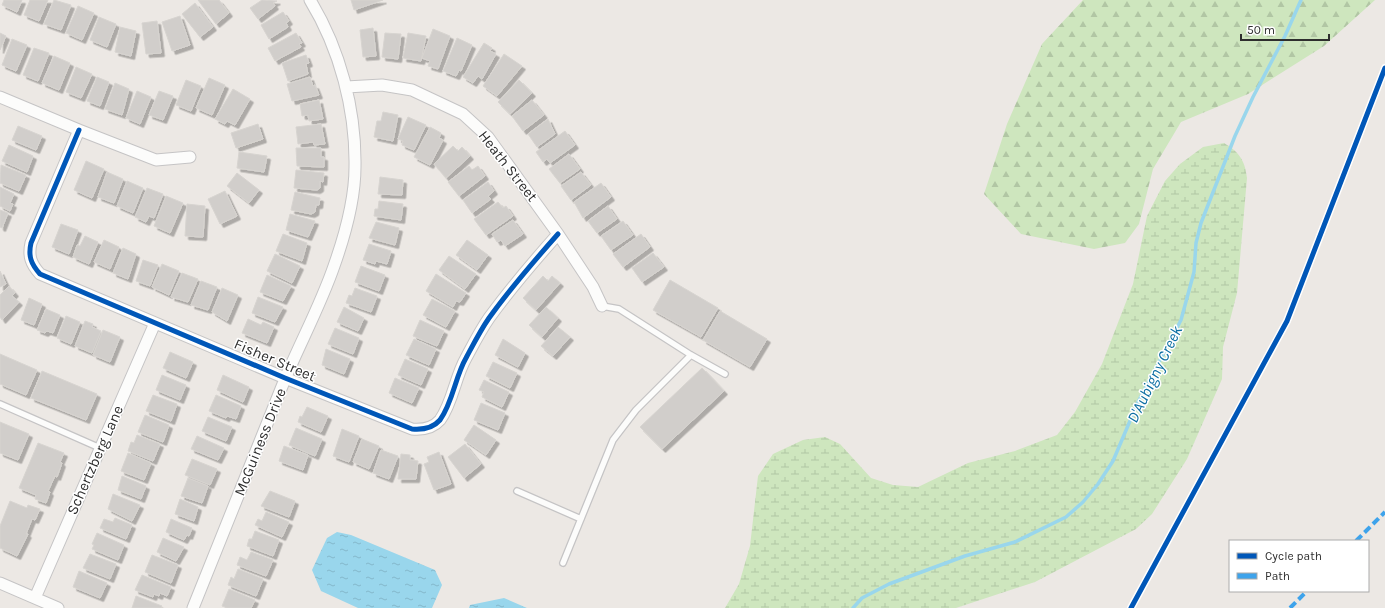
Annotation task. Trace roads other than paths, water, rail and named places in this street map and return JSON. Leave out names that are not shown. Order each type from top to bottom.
[{"type":"street","name":"McGuiness Drive","points":[[193,608],[285,378],[334,266],[352,201],[355,169],[354,136],[346,87],[333,48],[310,0]]},
{"type":"street","name":"Heath Street","points":[[346,87],[382,85],[412,90],[463,114],[488,137],[558,234],[593,287],[602,306]]},
{"type":"street","points":[[0,97],[156,160],[190,157]]},
{"type":"street","name":"Fisher Street","points":[[79,130],[31,243],[29,253],[30,260],[40,274],[285,378],[412,429],[422,430],[432,427],[439,421],[463,363],[488,320],[516,283],[558,234]]},
{"type":"street","name":"Schertzberg Lane","points":[[35,598],[155,323]]},
{"type":"street","points":[[0,583],[58,608]]},
{"type":"lane","points":[[602,306],[619,309],[691,355],[725,374]]},
{"type":"lane","points":[[562,562],[613,440],[636,410],[691,355]]},
{"type":"lane","points":[[0,404],[100,448]]},
{"type":"lane","points":[[516,491],[581,519]]},
{"type":"water","points":[[337,532],[351,535],[435,570],[442,585],[432,608],[358,608],[321,591],[312,570],[327,538]]},
{"type":"water","points":[[504,598],[527,608],[469,608],[470,605]]},
{"type":"waterway","name":"D'Aubigny Creek","points":[[853,608],[862,598],[889,584],[965,556],[1015,542],[1066,517],[1083,502],[1098,484],[1113,461],[1138,402],[1181,320],[1194,272],[1196,243],[1201,223],[1235,136],[1253,97],[1285,36],[1301,0]]}]
